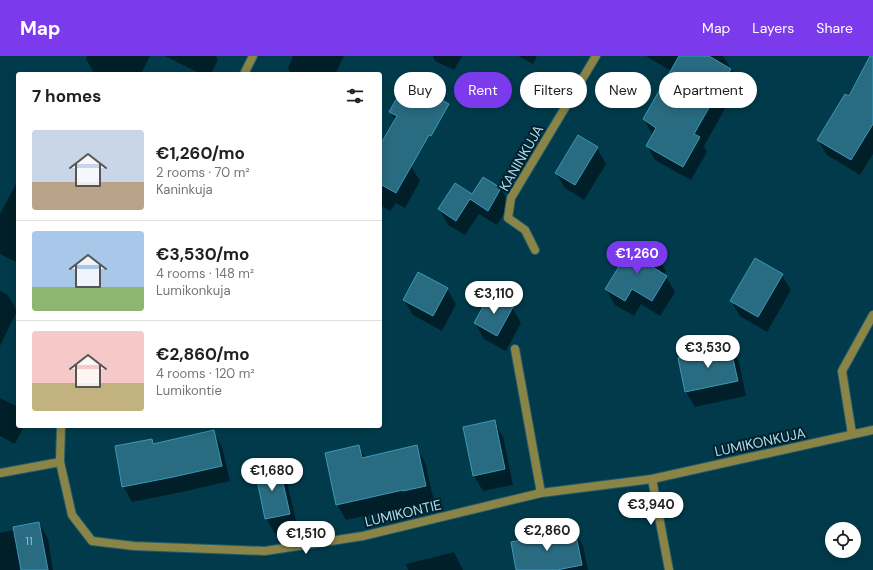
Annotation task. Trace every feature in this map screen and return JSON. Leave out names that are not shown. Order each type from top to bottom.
[{"type":"street","points":[[245,72],[253,56]]},
{"type":"street","name":"KANINKUJA","points":[[535,250],[525,230],[508,218],[511,198],[596,56]]},
{"type":"street","points":[[852,434],[842,371],[873,315]]},
{"type":"street","points":[[515,349],[541,493]]},
{"type":"street","name":"LUMIKONTIE","points":[[61,428],[60,462],[72,515],[92,541],[134,546],[265,551],[363,536],[541,493],[652,479]]},
{"type":"street","name":"LUMIKONKUJA","points":[[652,479],[873,430]]},
{"type":"street","points":[[0,473],[60,462]]},
{"type":"street","points":[[652,479],[669,570]]},
{"type":"building","points":[[679,56],[709,56],[731,69],[729,72],[670,72]]},
{"type":"building","points":[[870,56],[873,56],[873,124],[851,160],[817,140],[845,94],[849,96]]},
{"type":"building","points":[[659,91],[659,108],[709,108],[694,134],[700,137],[683,167],[646,146],[656,128],[643,119],[649,108],[651,108],[651,105]]},
{"type":"building","points":[[446,102],[449,104],[431,136],[429,135],[396,193],[382,185],[382,142],[397,116],[389,112],[394,103],[394,108],[446,108]]},
{"type":"building","points":[[578,135],[598,147],[575,185],[555,173]]},
{"type":"building","points":[[483,177],[501,188],[488,211],[470,199],[456,221],[438,209],[455,183],[472,194]]},
{"type":"building","points":[[635,241],[658,255],[651,266],[667,276],[652,301],[632,289],[625,301],[605,289]]},
{"type":"building","points":[[755,258],[783,274],[758,317],[730,301]]},
{"type":"building","points":[[418,272],[448,288],[433,316],[403,300]]},
{"type":"building","points":[[490,294],[513,307],[497,336],[474,323]]},
{"type":"building","points":[[730,346],[738,381],[685,392],[678,358]]},
{"type":"building","points":[[495,420],[505,469],[473,476],[463,427]]},
{"type":"building","points":[[214,430],[222,466],[122,487],[115,446],[152,439],[153,444]]},
{"type":"building","points":[[359,445],[362,458],[417,445],[426,486],[336,505],[325,453]]},
{"type":"building","points":[[279,465],[290,514],[265,519],[255,470]]},
{"type":"building","points":[[39,522],[48,570],[21,570],[13,527]]},
{"type":"building","points":[[575,530],[582,565],[557,570],[516,570],[511,542]]}]
